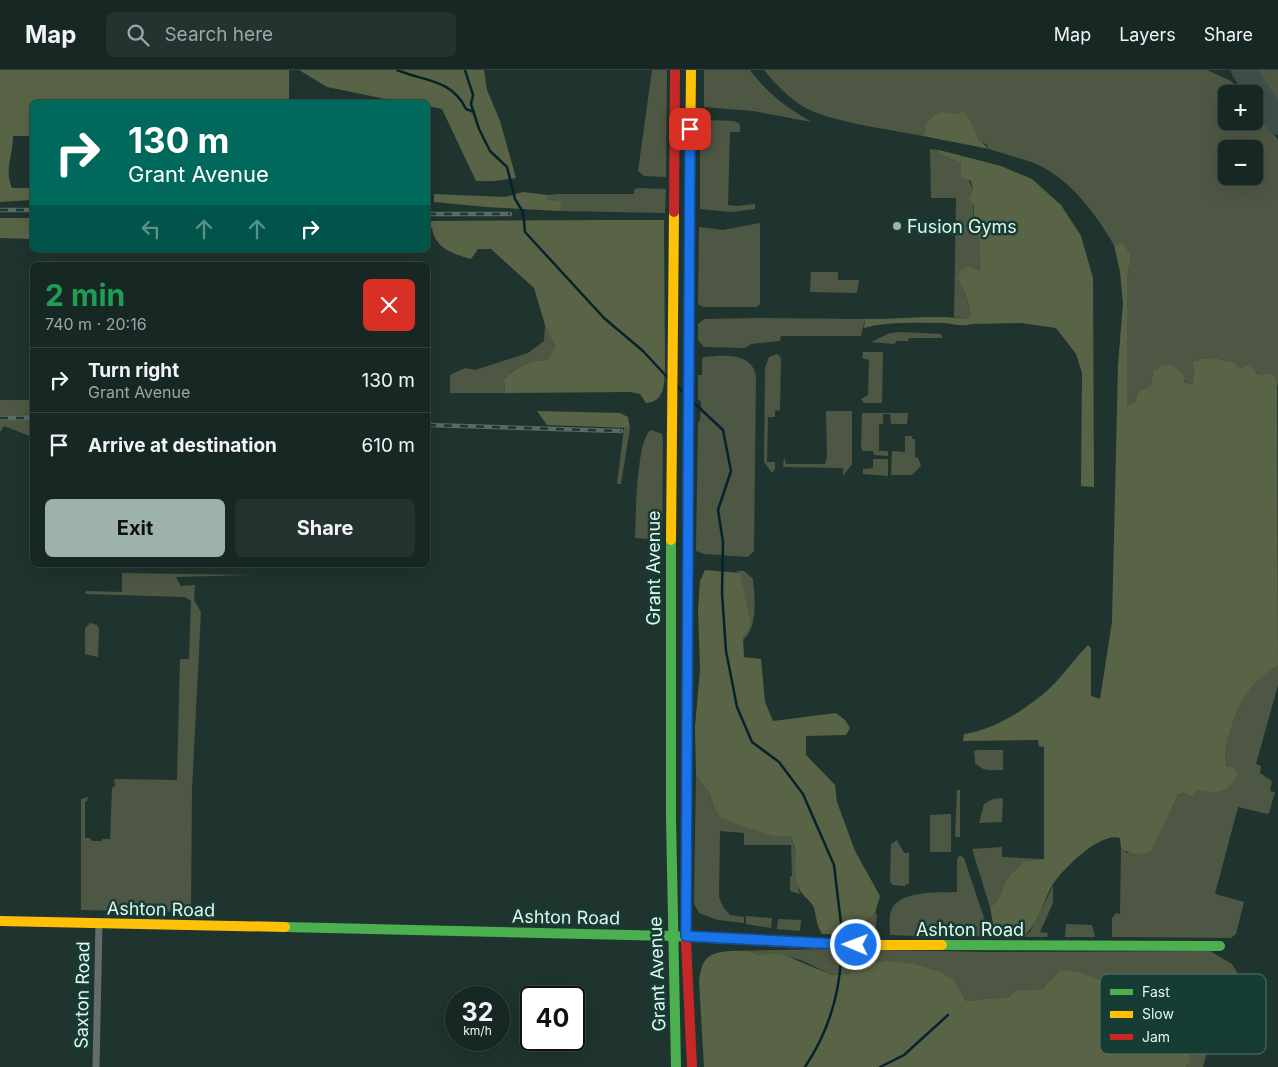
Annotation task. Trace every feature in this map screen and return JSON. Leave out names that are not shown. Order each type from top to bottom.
[{"type":"main road","name":"Grant Avenue","points":[[675,70],[669,654],[672,936],[676,1067]]},
{"type":"main road","name":"Grant Avenue","points":[[691,70],[688,312],[686,936],[692,1067]]},
{"type":"main road","points":[[672,241],[682,269],[683,307],[688,312]]},
{"type":"main road","points":[[669,654],[687,654]]},
{"type":"main road","name":"Ashton Road","points":[[0,921],[686,936],[842,945],[1220,946]]},
{"type":"street","name":"Saxton Road","points":[[96,1067],[99,923]]},
{"type":"green space","points":[[0,70],[289,70],[289,100],[30,100],[30,136],[13,136],[9,175],[12,188],[30,188],[30,200],[0,202]]},
{"type":"green space","points":[[299,70],[484,70],[487,90],[500,121],[516,178],[476,181],[442,109],[430,106],[430,100],[390,100],[327,87]]},
{"type":"green space","points":[[652,70],[667,70],[666,177],[644,176],[638,171]]},
{"type":"green space","points":[[704,70],[750,70],[763,86],[778,99],[812,122],[753,111],[704,107]]},
{"type":"green space","points":[[764,70],[1207,70],[1231,81],[1234,85],[1218,85],[1218,130],[1263,130],[1263,119],[1278,140],[1278,388],[1277,382],[1259,375],[1256,371],[1239,370],[1235,362],[1203,358],[1192,362],[1194,373],[1192,384],[1153,372],[1151,385],[1138,392],[1135,402],[1127,407],[1127,279],[1131,256],[1123,244],[1114,245],[1090,209],[1070,187],[1034,163],[989,149],[965,122],[955,116],[942,112],[923,136],[856,124],[817,113],[802,106],[781,89]]},
{"type":"green space","points":[[1257,70],[1278,70],[1278,102]]},
{"type":"green space","points":[[942,112],[956,114],[963,112],[968,117],[979,140],[989,149],[923,136],[926,131],[926,123]]},
{"type":"green space","points":[[706,120],[734,121],[740,124],[740,132],[730,132],[728,205],[755,204],[755,209],[731,212],[700,209],[700,124]]},
{"type":"green space","points":[[930,149],[939,150],[939,154],[961,163],[973,190],[974,230],[979,235],[980,272],[965,292],[971,315],[966,319],[954,317],[956,198],[931,198]]},
{"type":"green space","points":[[939,150],[1001,166],[1032,179],[1061,205],[1081,236],[1093,278],[1094,487],[1081,486],[1082,373],[1076,354],[1056,328],[1021,323],[962,325],[945,323],[893,323],[864,328],[865,319],[941,317],[966,319],[971,315],[965,292],[958,278],[961,270],[968,267],[980,271],[979,235],[974,230],[974,205],[969,200],[973,190],[971,181],[961,177],[961,163],[939,154]]},
{"type":"green space","points":[[638,188],[666,189],[665,213],[560,211],[562,202],[546,199],[547,195],[558,194],[634,194],[634,190]]},
{"type":"green space","points":[[523,192],[547,195],[547,199],[562,202],[560,211],[434,202],[434,194],[505,197]]},
{"type":"green space","points":[[0,218],[30,218],[30,239],[0,238]]},
{"type":"green space","points":[[664,220],[665,369],[664,386],[660,396],[652,402],[646,403],[640,394],[631,392],[505,393],[504,379],[524,365],[535,361],[548,360],[555,346],[545,325],[534,288],[491,249],[478,249],[471,259],[446,250],[437,241],[432,228],[430,228],[430,221]]},
{"type":"green space","points":[[760,223],[760,304],[757,307],[703,307],[698,304],[699,227],[723,230]]},
{"type":"green space","points":[[1123,243],[1131,256],[1127,279],[1127,406],[1135,402],[1138,392],[1151,385],[1153,372],[1163,365],[1173,366],[1183,374],[1184,382],[1192,384],[1194,373],[1192,362],[1203,358],[1235,362],[1239,369],[1249,365],[1259,375],[1273,374],[1277,382],[1278,665],[1253,685],[1239,708],[1225,752],[1227,767],[1232,767],[1237,773],[1235,779],[1227,788],[1216,792],[1198,790],[1192,796],[1184,793],[1178,795],[1151,851],[1128,852],[1121,848],[1120,838],[1103,840],[1093,846],[1065,869],[1053,884],[1033,926],[1028,932],[1023,937],[1007,936],[994,930],[990,907],[998,900],[1006,880],[1020,867],[1023,861],[1044,859],[1044,747],[1039,746],[1038,740],[963,741],[964,734],[976,732],[1009,718],[1030,704],[1054,684],[1088,645],[1091,648],[1091,696],[1100,699],[1112,622],[1118,365],[1123,303],[1120,272],[1114,245]]},
{"type":"green space","points":[[811,272],[838,272],[838,280],[859,280],[857,293],[810,292]]},
{"type":"green space","points":[[704,319],[865,319],[861,336],[781,336],[780,341],[751,344],[745,348],[704,347],[698,340],[698,324]]},
{"type":"green space","points":[[545,325],[555,346],[548,360],[529,363],[514,371],[504,379],[505,393],[450,393],[450,375],[465,368],[475,370],[528,353],[544,341]]},
{"type":"green space","points":[[890,333],[941,334],[943,338],[909,338],[908,341],[897,341],[894,344],[871,342]]},
{"type":"green space","points":[[863,352],[883,352],[882,403],[864,403],[861,399],[868,395],[869,360],[862,358]]},
{"type":"green space","points":[[777,354],[781,358],[780,410],[775,411],[775,417],[768,417],[767,462],[775,462],[775,469],[772,473],[764,462],[765,368],[769,357]]},
{"type":"green space","points":[[727,356],[742,359],[748,362],[756,375],[754,551],[748,557],[704,554],[696,551],[698,423],[700,420],[701,402],[698,399],[698,375],[702,375],[702,359],[704,357]]},
{"type":"green space","points":[[0,400],[30,400],[30,436],[4,426],[0,432]]},
{"type":"green space","points":[[537,411],[620,413],[628,417],[630,428],[547,425]]},
{"type":"green space","points":[[826,411],[852,411],[852,464],[843,476],[843,468],[783,467],[784,457],[786,464],[825,464],[827,456]]},
{"type":"green space","points":[[862,413],[908,413],[907,424],[891,424],[890,414],[883,414],[883,424],[879,424],[879,451],[888,451],[888,456],[874,455],[873,451],[863,451],[861,448]]},
{"type":"green space","points":[[624,428],[630,428],[621,484],[617,484]]},
{"type":"green space","points":[[651,430],[662,434],[663,440],[662,540],[635,538],[642,448],[646,436]]},
{"type":"green space","points":[[905,436],[912,436],[912,439],[915,439],[915,457],[918,458],[921,466],[912,475],[891,475],[892,451],[905,452]]},
{"type":"green space","points":[[873,459],[888,459],[888,476],[863,474],[863,469],[873,468]]},
{"type":"green space","points":[[705,570],[740,573],[751,625],[743,637],[744,657],[761,659],[765,702],[773,721],[836,713],[845,720],[850,728],[846,735],[806,736],[806,755],[835,785],[837,802],[855,851],[880,896],[875,913],[851,935],[822,934],[814,908],[797,884],[795,872],[796,853],[790,836],[773,836],[721,818],[714,807],[709,792],[696,775],[695,727],[700,669],[698,610],[700,581]]},
{"type":"green space","points":[[735,571],[744,571],[753,579],[755,603],[753,620],[748,634],[743,640],[740,573]]},
{"type":"green space","points":[[122,573],[251,575],[176,577],[181,586],[195,585],[194,600],[201,612],[192,789],[191,909],[195,912],[81,910],[81,799],[88,797],[85,802],[85,838],[90,838],[92,841],[101,841],[103,839],[110,839],[114,779],[177,780],[180,659],[189,659],[191,601],[185,597],[85,594],[86,591],[122,592]]},
{"type":"green space","points":[[90,623],[97,625],[99,629],[98,657],[85,654],[85,628]]},
{"type":"green space","points":[[1278,665],[1278,685],[1256,764],[1261,766],[1260,773],[1272,781],[1270,791],[1275,792],[1269,813],[1267,814],[1238,807],[1215,894],[1244,902],[1236,934],[1231,938],[1112,937],[1112,918],[1116,913],[1120,914],[1121,848],[1127,853],[1150,851],[1178,795],[1198,790],[1227,767],[1225,752],[1238,709],[1253,685]]},
{"type":"green space","points":[[1003,750],[1003,770],[988,770],[978,766],[975,763],[974,751]]},
{"type":"green space","points":[[696,775],[709,792],[714,807],[773,836],[790,836],[795,850],[800,894],[790,891],[790,877],[792,876],[791,845],[744,845],[744,833],[720,831],[719,897],[723,907],[730,915],[744,917],[744,923],[718,920],[699,913],[694,904]]},
{"type":"green space","points":[[957,790],[960,790],[960,837],[955,837]]},
{"type":"green space","points":[[1003,798],[1002,822],[979,823],[984,804],[993,799]]},
{"type":"green space","points":[[951,814],[951,852],[930,852],[930,815]]},
{"type":"green space","points":[[897,840],[904,853],[909,853],[909,883],[904,886],[893,885],[890,882],[891,844]]},
{"type":"green space","points":[[1002,847],[1002,857],[1044,859],[1023,861],[1006,880],[998,900],[990,907],[972,849]]},
{"type":"green space","points":[[960,855],[964,858],[984,918],[980,935],[975,938],[890,935],[890,915],[893,907],[900,901],[918,894],[957,892],[957,859]]},
{"type":"green space","points":[[1053,886],[1053,903],[1040,932],[1048,933],[1047,937],[1023,937],[1030,932]]},
{"type":"green space","points":[[875,913],[877,914],[875,935],[851,935]]},
{"type":"green space","points":[[746,916],[772,918],[771,928],[746,924]]},
{"type":"green space","points":[[778,919],[801,920],[800,931],[777,929]]},
{"type":"green space","points":[[1066,924],[1092,925],[1095,937],[1065,937]]},
{"type":"green space","points":[[833,949],[989,952],[1210,951],[1232,964],[1238,974],[1100,974],[1100,980],[1060,970],[1042,989],[1018,990],[1008,997],[966,1001],[955,981],[884,961],[857,967],[848,974],[832,975],[801,960],[769,953],[759,955],[747,951],[729,951]]},
{"type":"green space","points":[[747,951],[759,955],[769,953],[784,955],[832,975],[848,974],[857,967],[884,961],[914,964],[940,972],[955,981],[966,1001],[1008,997],[1018,990],[1042,989],[1060,970],[1077,972],[1100,980],[1100,1054],[1190,1054],[1191,1060],[1186,1067],[704,1067],[700,973],[707,959],[715,953]]},
{"type":"green space","points":[[1206,1054],[1203,1067],[1186,1067],[1190,1055]]},
{"type":"waterway","points":[[397,70],[445,86],[460,99],[466,109],[474,112]]},
{"type":"waterway","points":[[465,70],[473,95],[471,104],[479,129],[490,151],[507,167],[515,199],[523,212],[525,232],[604,318],[643,351],[668,378]]},
{"type":"waterway","points":[[676,385],[684,393]]},
{"type":"waterway","points":[[692,401],[723,430],[731,471],[718,510],[723,542],[722,593],[726,651],[737,707],[752,742],[779,762],[803,794],[834,865],[842,932]]},
{"type":"waterway","points":[[805,1067],[820,1042],[831,1015],[838,987],[841,958]]},
{"type":"waterway","points":[[880,1067],[904,1055],[948,1015]]},
{"type":"taxiway","points":[[1243,70],[1278,123]]},
{"type":"railway","points":[[0,210],[30,210]]},
{"type":"railway","points":[[430,214],[510,214]]},
{"type":"railway","points":[[0,418],[30,418]]},
{"type":"railway","points":[[430,425],[621,431]]},
{"type":"traffic: fast","points":[[686,941],[688,392]]},
{"type":"traffic: fast","points":[[671,540],[671,818],[676,1067]]},
{"type":"traffic: fast","points":[[285,927],[672,936],[768,941]]},
{"type":"traffic: fast","points":[[942,945],[1220,946]]},
{"type":"traffic: slow","points":[[688,392],[691,70]]},
{"type":"traffic: slow","points":[[671,540],[674,212]]},
{"type":"traffic: slow","points":[[0,921],[285,927]]},
{"type":"traffic: slow","points":[[768,941],[842,945],[942,945]]},
{"type":"traffic: jam","points":[[674,212],[675,70]]},
{"type":"traffic: jam","points":[[686,941],[692,1067]]},
{"type":"place","name":"Fusion Gyms","points":[[897,226]]},
{"type":"route","points":[[690,129],[688,216],[686,936],[856,945]]}]
